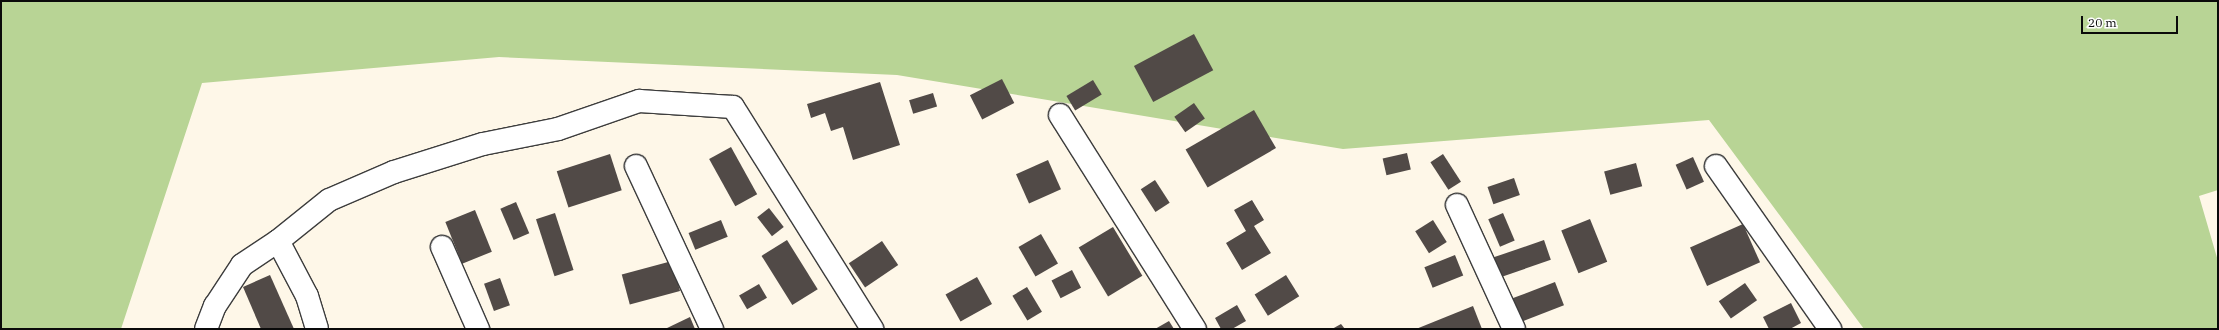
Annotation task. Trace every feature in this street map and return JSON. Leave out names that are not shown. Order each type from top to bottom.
[{"type":"street","points":[[206,329],[215,306],[242,265],[278,241],[329,200],[394,172],[483,144],[558,129],[639,101],[733,107],[872,329]]},
{"type":"street","points":[[1060,115],[1195,329]]},
{"type":"street","points":[[636,166],[712,329]]},
{"type":"street","points":[[1716,166],[1830,329]]},
{"type":"street","points":[[1457,205],[1514,329]]},
{"type":"street","points":[[278,241],[307,296],[317,329]]},
{"type":"street","points":[[442,247],[478,329]]},
{"type":"green space","points":[[1,1],[2218,1],[2218,190],[2199,196],[2218,261],[2218,329],[1864,329],[1709,120],[1343,149],[897,75],[499,57],[202,83],[121,329],[1,329]]},
{"type":"building","points":[[1194,34],[1213,70],[1153,102],[1134,66]]},
{"type":"building","points":[[1002,79],[1014,103],[982,119],[970,95]]},
{"type":"building","points":[[1093,80],[1102,95],[1075,111],[1066,96]]},
{"type":"building","points":[[880,82],[900,145],[853,160],[843,127],[831,131],[825,113],[811,118],[807,104]]},
{"type":"building","points":[[933,93],[937,106],[913,114],[909,100]]},
{"type":"building","points":[[1194,103],[1205,119],[1185,132],[1174,117]]},
{"type":"building","points":[[1254,110],[1276,148],[1208,188],[1186,150]]},
{"type":"building","points":[[731,147],[757,194],[735,206],[709,159]]},
{"type":"building","points":[[1407,153],[1411,170],[1386,175],[1383,159]]},
{"type":"building","points":[[610,154],[622,190],[568,207],[557,171]]},
{"type":"building","points":[[1443,154],[1461,182],[1448,190],[1430,162]]},
{"type":"building","points":[[1693,157],[1704,182],[1687,189],[1676,165]]},
{"type":"building","points":[[1048,160],[1061,189],[1029,203],[1016,174]]},
{"type":"building","points":[[1636,163],[1642,186],[1610,195],[1604,172]]},
{"type":"building","points":[[1514,178],[1520,195],[1493,204],[1488,187]]},
{"type":"building","points":[[1155,180],[1170,203],[1155,212],[1141,189]]},
{"type":"building","points":[[1252,200],[1264,220],[1254,226],[1271,253],[1242,270],[1226,243],[1246,231],[1234,210]]},
{"type":"building","points":[[516,202],[529,233],[514,240],[500,209]]},
{"type":"building","points":[[769,208],[784,227],[772,236],[757,217]]},
{"type":"building","points":[[475,210],[492,252],[462,264],[445,222]]},
{"type":"building","points":[[555,213],[574,270],[555,276],[536,219]]},
{"type":"building","points":[[1503,213],[1515,241],[1500,247],[1488,219]]},
{"type":"building","points":[[1590,219],[1607,262],[1578,273],[1561,231]]},
{"type":"building","points":[[721,220],[728,237],[695,250],[689,233]]},
{"type":"building","points":[[1433,220],[1447,242],[1429,253],[1415,231]]},
{"type":"building","points":[[1743,224],[1760,262],[1707,286],[1690,248]]},
{"type":"building","points":[[1113,227],[1142,276],[1108,296],[1079,248]]},
{"type":"building","points":[[1041,234],[1058,263],[1035,276],[1018,247]]},
{"type":"building","points":[[787,240],[818,289],[792,305],[762,256]]},
{"type":"building","points":[[1544,240],[1551,260],[1500,277],[1493,258]]},
{"type":"building","points":[[882,241],[898,265],[865,287],[849,263]]},
{"type":"building","points":[[1455,255],[1463,275],[1433,288],[1424,267]]},
{"type":"building","points":[[672,261],[680,291],[630,304],[622,274]]},
{"type":"building","points":[[1072,270],[1081,288],[1061,298],[1052,280]]},
{"type":"building","points":[[270,275],[294,329],[261,329],[243,287]]},
{"type":"building","points":[[1286,275],[1299,296],[1268,316],[1255,295]]},
{"type":"building","points":[[977,277],[992,304],[961,322],[946,294]]},
{"type":"building","points":[[500,278],[510,305],[494,311],[484,284]]},
{"type":"building","points":[[1555,282],[1564,305],[1520,322],[1511,299]]},
{"type":"building","points":[[1745,283],[1757,300],[1731,319],[1719,301]]},
{"type":"building","points":[[759,284],[767,298],[747,309],[739,296]]},
{"type":"building","points":[[1027,287],[1042,312],[1027,321],[1012,296]]},
{"type":"building","points":[[1791,303],[1801,323],[1790,329],[1769,329],[1763,317]]},
{"type":"building","points":[[1237,305],[1246,321],[1232,329],[1221,329],[1215,318]]},
{"type":"building","points":[[1473,306],[1482,329],[1416,329]]},
{"type":"building","points":[[690,317],[695,329],[665,329]]},
{"type":"building","points":[[1169,321],[1174,329],[1155,329]]},
{"type":"building","points":[[1341,324],[1345,329],[1332,329]]}]
